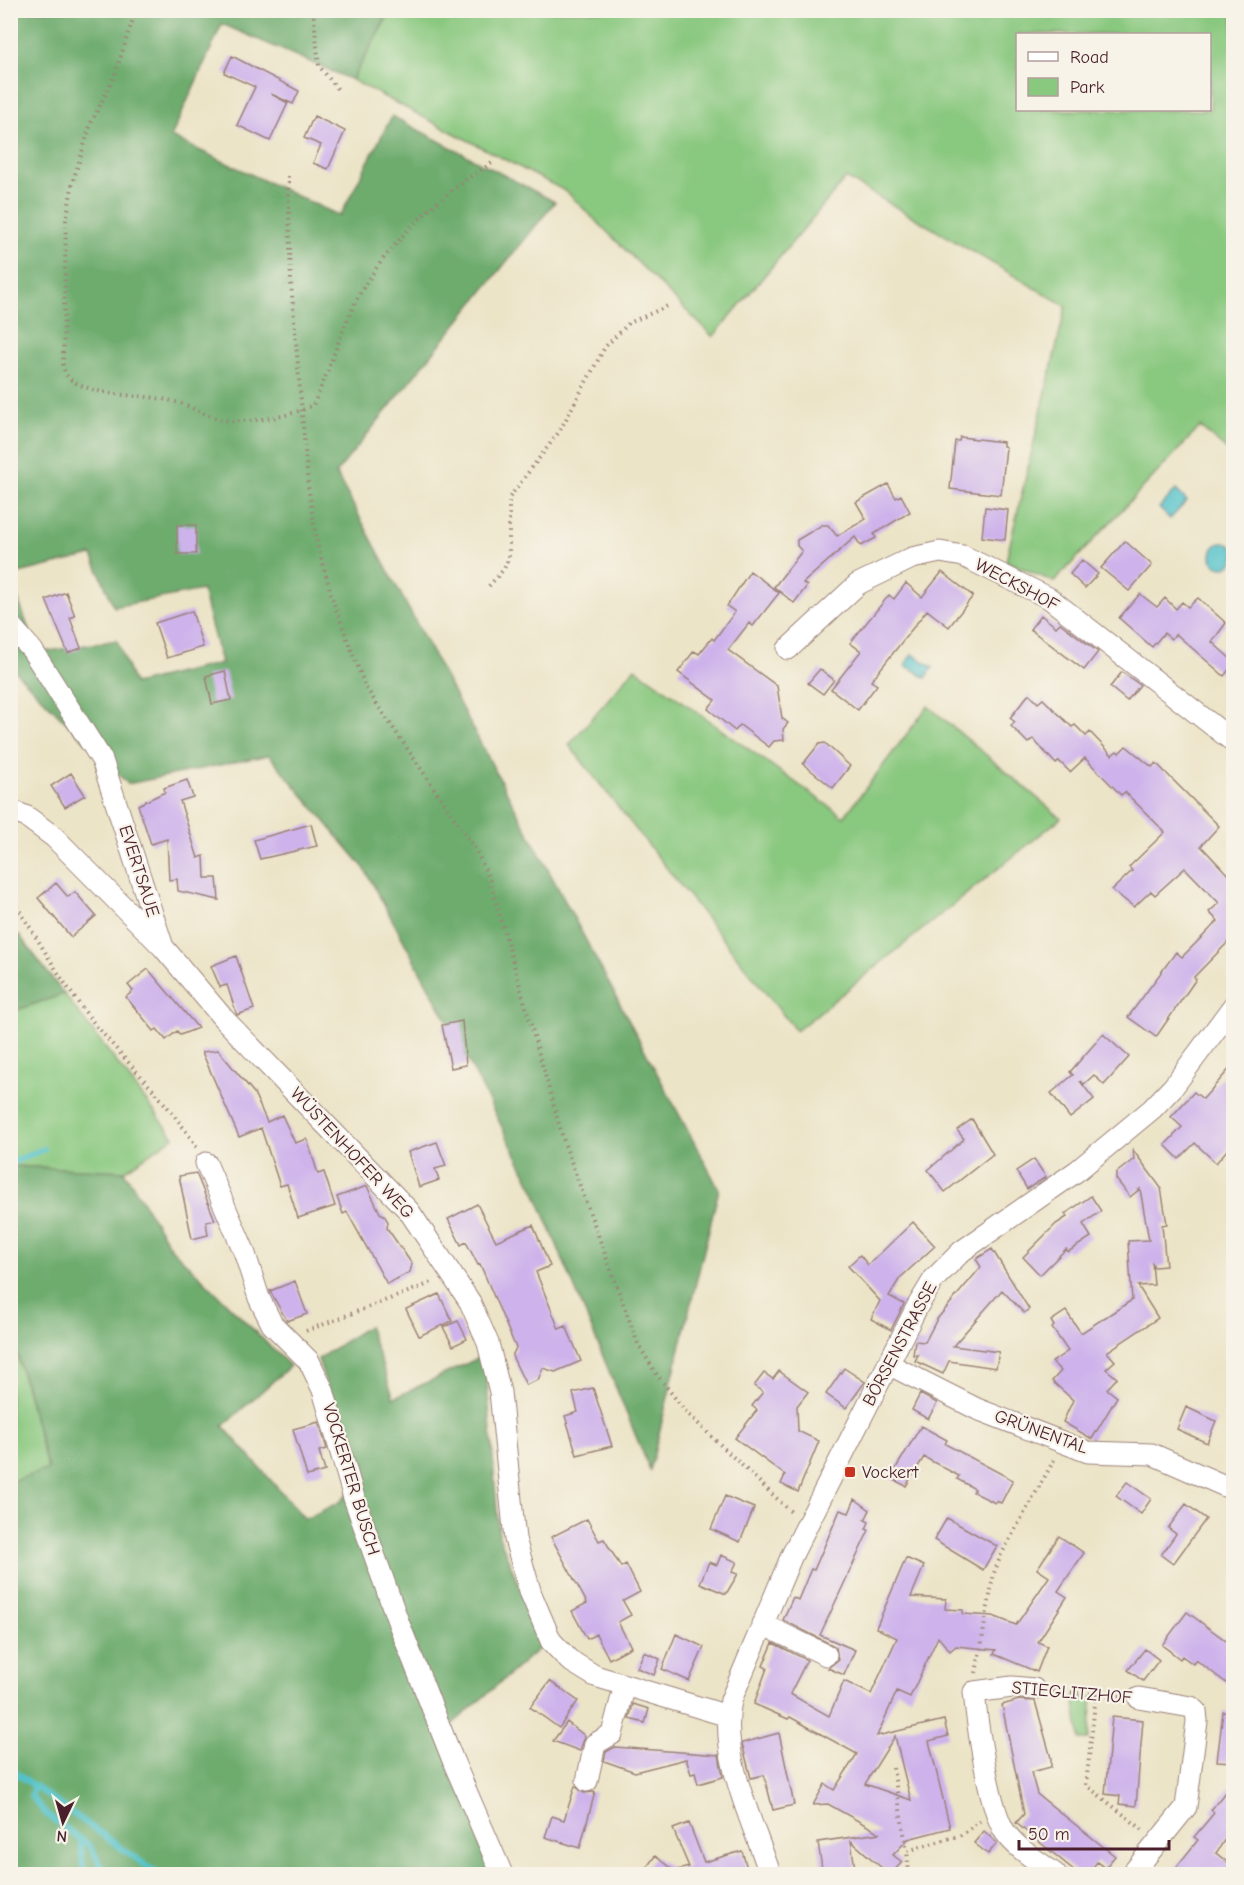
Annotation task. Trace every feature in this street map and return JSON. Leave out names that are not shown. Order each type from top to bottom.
[{"type":"street","name":"WECKSHOF","points":[[788,649],[858,584],[912,558],[940,552],[963,556],[1048,598],[1233,742]]},
{"type":"street","name":"EVERTSAUE","points":[[10,625],[32,650],[102,760],[163,947]]},
{"type":"street","name":"WÜSTENHOFER WEG","points":[[10,810],[27,817],[54,837],[163,947],[223,1018],[409,1211],[470,1302],[494,1361],[500,1392],[512,1526],[531,1593],[546,1632],[559,1651],[585,1671],[728,1716]]},
{"type":"street","name":"BÖRSENSTRASSE","points":[[728,1716],[735,1689],[806,1527],[917,1307],[940,1273],[962,1251],[1077,1171],[1152,1109],[1173,1087],[1233,1005]]},
{"type":"street","name":"VOCKERTER BUSCH","points":[[206,1163],[244,1251],[259,1298],[272,1324],[309,1361],[323,1390],[354,1498],[399,1624],[454,1763],[502,1875]]},
{"type":"street","name":"GRÜNENTAL","points":[[888,1364],[950,1398],[1088,1452],[1152,1454],[1233,1490]]},
{"type":"street","points":[[762,1624],[826,1655]]},
{"type":"street","points":[[587,1780],[595,1744],[612,1734],[625,1685]]},
{"type":"street","name":"STIEGLITZHOF","points":[[974,1692],[1012,1687],[1034,1689]]},
{"type":"street","points":[[974,1692],[978,1734],[996,1809],[1006,1833],[1055,1875]]},
{"type":"street","name":"STIEGLITZHOF","points":[[1132,1875],[1186,1807],[1197,1715],[1191,1707],[1139,1698]]},
{"type":"street","points":[[728,1716],[734,1761],[770,1875]]},
{"type":"path","points":[[136,10],[116,71],[87,134],[69,202],[65,244],[64,370],[66,376],[80,386],[174,402],[220,420],[248,421],[303,410],[313,405],[330,369],[355,302],[386,258],[413,226],[450,191],[495,161]]},
{"type":"path","points":[[313,10],[319,66],[340,92]]},
{"type":"path","points":[[288,176],[291,282],[311,513],[331,594],[349,649],[366,688],[476,850],[490,881],[565,1145],[638,1344],[657,1375],[687,1413],[806,1527]]},
{"type":"path","points":[[489,586],[504,569],[509,557],[509,498],[560,432],[605,347],[629,322],[670,305]]},
{"type":"path","points":[[10,896],[80,1005],[127,1063],[178,1119],[206,1163]]},
{"type":"path","points":[[285,1339],[451,1275]]},
{"type":"path","points":[[974,1692],[994,1574],[1000,1555],[1064,1443]]},
{"type":"path","name":"STIEGLITZHOF","points":[[1034,1689],[1139,1698]]},
{"type":"path","points":[[1095,1694],[1086,1785],[1159,1842]]},
{"type":"path","points":[[893,1768],[909,1875]]},
{"type":"path","points":[[907,1851],[961,1835],[996,1809]]},
{"type":"green space","points":[[11,11],[390,11],[352,80],[222,24],[171,137],[340,216],[392,116],[555,202],[336,473],[719,1189],[650,1470],[535,1192],[456,1037],[364,868],[269,755],[128,784],[17,673],[11,663],[10,576],[37,653],[117,640],[134,684],[221,663],[202,590],[114,607],[92,555],[11,575]]},
{"type":"green space","points":[[391,11],[1233,11],[1233,455],[1200,427],[1054,582],[1006,561],[1066,306],[846,178],[713,337],[567,192],[352,80]]},
{"type":"green space","points":[[635,668],[844,817],[928,706],[1061,818],[796,1031],[569,745]]},
{"type":"green space","points":[[19,935],[64,994],[11,1012],[11,938]]},
{"type":"green space","points":[[64,994],[174,1137],[124,1171],[11,1166],[11,1012]]},
{"type":"green space","points":[[11,1166],[124,1171],[170,1247],[290,1366],[223,1426],[305,1519],[340,1502],[358,1483],[318,1359],[368,1326],[394,1398],[485,1355],[499,1536],[543,1645],[447,1729],[494,1874],[11,1874],[10,1482],[48,1469],[11,1330]]},
{"type":"green space","points":[[10,1330],[48,1470],[11,1482],[10,1482]]},
{"type":"green space","points":[[1074,1696],[1093,1698],[1089,1739],[1080,1739]]},
{"type":"water","points":[[1176,490],[1187,501],[1170,519],[1159,508]]},
{"type":"water","points":[[1223,543],[1232,546],[1235,555],[1232,564],[1223,567],[1214,564],[1211,555],[1214,546]]},
{"type":"water","points":[[912,654],[933,667],[926,678],[905,665]]},
{"type":"building","points":[[232,56],[299,91],[293,104],[271,94],[288,103],[270,141],[237,125],[255,87],[224,73]]},
{"type":"building","points":[[314,116],[345,131],[328,169],[313,163],[321,145],[304,138]]},
{"type":"building","points":[[960,437],[1003,442],[1003,446],[1006,447],[1001,495],[950,489],[955,441],[959,441]]},
{"type":"building","points":[[888,484],[896,498],[901,495],[910,512],[874,534],[876,538],[861,546],[855,537],[803,583],[807,586],[794,603],[774,587],[802,551],[797,546],[797,540],[822,525],[828,525],[837,536],[866,519],[856,502]]},
{"type":"building","points":[[985,507],[1008,510],[1005,540],[982,537]]},
{"type":"building","points":[[177,525],[196,525],[196,554],[177,554]]},
{"type":"building","points":[[1125,541],[1152,565],[1129,591],[1101,568]]},
{"type":"building","points":[[1082,560],[1098,574],[1085,588],[1070,574]]},
{"type":"building","points":[[750,571],[779,593],[753,626],[749,623],[728,650],[777,686],[782,718],[788,723],[783,729],[784,740],[774,741],[769,747],[740,725],[735,731],[708,709],[715,700],[678,672],[694,651],[699,654],[712,638],[714,640],[735,612],[727,606]]},
{"type":"building","points":[[942,572],[973,596],[949,627],[927,610],[871,681],[877,685],[858,710],[831,689],[861,651],[850,643],[889,595],[894,599],[906,583],[922,597]]},
{"type":"building","points":[[66,592],[75,616],[70,618],[81,648],[68,653],[46,600]]},
{"type":"building","points":[[1140,594],[1157,607],[1165,598],[1176,609],[1182,602],[1188,607],[1198,598],[1226,623],[1212,642],[1233,661],[1233,665],[1224,676],[1176,634],[1171,639],[1164,633],[1152,647],[1119,618]]},
{"type":"building","points":[[192,611],[203,647],[167,658],[155,623]]},
{"type":"building","points":[[1041,615],[1056,627],[1060,623],[1098,652],[1084,670],[1030,629]]},
{"type":"building","points":[[820,669],[834,680],[823,694],[808,683]]},
{"type":"building","points":[[225,671],[231,700],[212,704],[206,676]]},
{"type":"building","points":[[1122,672],[1140,685],[1127,701],[1110,687]]},
{"type":"building","points":[[1029,694],[1038,703],[1043,699],[1072,727],[1075,725],[1086,736],[1090,732],[1112,755],[1117,751],[1119,753],[1126,746],[1152,767],[1156,763],[1219,826],[1201,846],[1233,880],[1233,937],[1194,977],[1196,979],[1156,1037],[1128,1017],[1176,952],[1182,957],[1218,921],[1209,912],[1219,903],[1185,868],[1155,895],[1151,891],[1134,907],[1112,890],[1132,871],[1129,867],[1165,832],[1125,792],[1121,795],[1085,758],[1070,772],[1059,761],[1056,764],[1033,739],[1028,743],[1011,726],[1015,722],[1010,718]]},
{"type":"building","points":[[825,743],[850,766],[833,788],[803,764],[819,744]]},
{"type":"building","points":[[71,773],[85,795],[65,807],[51,786]]},
{"type":"building","points":[[187,780],[193,797],[180,801],[198,858],[204,856],[205,878],[217,878],[219,900],[178,891],[177,879],[169,880],[167,839],[151,844],[138,805],[165,792],[164,788]]},
{"type":"building","points":[[311,824],[317,846],[260,859],[254,840]]},
{"type":"building","points":[[56,883],[68,897],[75,892],[96,916],[71,937],[38,898]]},
{"type":"building","points":[[236,956],[254,1009],[237,1015],[227,985],[220,987],[211,966]]},
{"type":"building","points":[[148,969],[198,1028],[180,1035],[177,1031],[166,1040],[157,1029],[154,1031],[126,997],[133,991],[128,985]]},
{"type":"building","points":[[462,1021],[466,1065],[451,1068],[442,1025]]},
{"type":"building","points":[[1103,1034],[1129,1057],[1104,1085],[1094,1075],[1084,1084],[1080,1081],[1094,1099],[1070,1118],[1051,1093],[1073,1075],[1070,1072]]},
{"type":"building","points":[[218,1050],[254,1093],[267,1122],[282,1115],[295,1143],[307,1139],[318,1174],[324,1172],[335,1206],[298,1218],[287,1184],[280,1186],[261,1128],[239,1137],[202,1052]]},
{"type":"building","points":[[1233,1065],[1233,1143],[1216,1163],[1195,1143],[1179,1159],[1165,1145],[1182,1127],[1171,1117],[1194,1092],[1203,1099]]},
{"type":"building","points":[[972,1119],[993,1154],[945,1192],[928,1170],[964,1139],[957,1130]]},
{"type":"building","points":[[437,1142],[446,1166],[435,1169],[439,1180],[419,1187],[408,1152]]},
{"type":"building","points":[[1133,1150],[1161,1188],[1167,1224],[1162,1225],[1166,1266],[1154,1267],[1152,1262],[1154,1285],[1138,1286],[1158,1318],[1107,1352],[1115,1361],[1106,1369],[1117,1378],[1107,1389],[1117,1397],[1092,1439],[1063,1422],[1073,1400],[1052,1381],[1061,1371],[1052,1362],[1068,1351],[1052,1328],[1054,1326],[1051,1321],[1066,1311],[1081,1333],[1132,1300],[1128,1241],[1149,1240],[1140,1189],[1130,1197],[1116,1179],[1116,1173],[1134,1159]]},
{"type":"building","points":[[1034,1159],[1046,1177],[1027,1189],[1016,1171]]},
{"type":"building","points":[[196,1173],[215,1220],[206,1222],[208,1235],[192,1239],[179,1176]]},
{"type":"building","points":[[367,1186],[380,1213],[388,1222],[387,1228],[412,1264],[410,1272],[387,1284],[347,1212],[343,1214],[337,1197]]},
{"type":"building","points":[[1091,1196],[1101,1211],[1083,1224],[1091,1237],[1068,1252],[1066,1249],[1040,1275],[1023,1257],[1056,1224],[1067,1217],[1065,1214]]},
{"type":"building","points":[[477,1204],[496,1241],[533,1225],[550,1266],[536,1272],[559,1329],[566,1326],[581,1361],[555,1372],[543,1368],[538,1380],[526,1385],[512,1356],[516,1348],[480,1264],[478,1265],[466,1242],[461,1245],[448,1219]]},
{"type":"building","points":[[913,1222],[935,1246],[900,1278],[889,1296],[904,1304],[891,1330],[871,1319],[880,1301],[848,1266],[860,1255],[868,1265]]},
{"type":"building","points":[[992,1249],[1029,1309],[1024,1313],[1002,1290],[953,1346],[999,1352],[996,1368],[949,1361],[943,1374],[915,1361],[918,1355],[913,1355],[915,1341],[925,1342],[937,1319],[981,1267],[976,1259]]},
{"type":"building","points":[[295,1281],[307,1314],[287,1321],[270,1291]]},
{"type":"building","points":[[439,1294],[452,1321],[419,1336],[406,1309]]},
{"type":"building","points":[[458,1321],[467,1339],[453,1346],[443,1327]]},
{"type":"building","points":[[844,1368],[865,1382],[846,1408],[826,1394]]},
{"type":"building","points":[[779,1371],[808,1392],[797,1406],[798,1431],[819,1441],[798,1492],[781,1484],[785,1475],[735,1438],[757,1410],[752,1406],[763,1392],[754,1386],[764,1373],[773,1379]]},
{"type":"building","points":[[593,1388],[612,1446],[577,1455],[565,1416],[578,1412],[573,1393]]},
{"type":"building","points":[[920,1394],[937,1403],[928,1419],[912,1410]]},
{"type":"building","points":[[1186,1407],[1216,1421],[1207,1443],[1177,1429]]},
{"type":"building","points":[[319,1422],[327,1449],[319,1451],[325,1471],[307,1476],[293,1429]]},
{"type":"building","points":[[921,1426],[947,1440],[945,1444],[1013,1480],[1001,1503],[996,1501],[995,1503],[973,1492],[975,1489],[957,1479],[959,1476],[924,1457],[906,1486],[890,1478]]},
{"type":"building","points":[[1127,1482],[1151,1499],[1141,1514],[1116,1496]]},
{"type":"building","points":[[725,1496],[754,1508],[740,1542],[711,1529]]},
{"type":"building","points":[[855,1499],[870,1510],[865,1520],[869,1522],[866,1529],[869,1530],[820,1635],[855,1650],[844,1675],[828,1668],[838,1660],[836,1647],[783,1620],[793,1597],[798,1600],[811,1569],[814,1570],[840,1510],[849,1513]]},
{"type":"building","points":[[1186,1504],[1206,1519],[1173,1564],[1161,1555],[1176,1534],[1168,1528]]},
{"type":"building","points":[[947,1518],[997,1546],[983,1570],[934,1540]]},
{"type":"building","points":[[587,1519],[599,1541],[604,1539],[621,1567],[626,1564],[640,1592],[623,1601],[631,1615],[618,1622],[631,1647],[609,1659],[596,1634],[587,1639],[572,1611],[587,1603],[551,1537]]},
{"type":"building","points":[[1059,1536],[1084,1553],[1058,1591],[1067,1597],[1038,1642],[1047,1646],[1037,1672],[994,1654],[996,1650],[956,1646],[950,1651],[938,1637],[910,1697],[897,1691],[877,1736],[944,1720],[948,1736],[929,1741],[950,1828],[908,1839],[893,1855],[902,1862],[890,1875],[851,1841],[856,1875],[823,1875],[818,1842],[880,1833],[828,1804],[813,1805],[825,1784],[834,1790],[857,1754],[790,1717],[788,1719],[754,1704],[767,1668],[763,1666],[773,1643],[807,1660],[790,1694],[829,1716],[844,1681],[871,1694],[897,1638],[876,1628],[906,1558],[924,1566],[911,1597],[946,1599],[945,1609],[963,1610],[963,1614],[993,1616],[1016,1625],[1049,1577],[1037,1569]],"holes":[[[895,1736],[911,1800],[865,1784]]]},
{"type":"building","points":[[721,1555],[737,1562],[732,1572],[738,1574],[726,1594],[700,1583],[709,1562],[717,1565]]},
{"type":"building","points":[[1187,1612],[1233,1646],[1233,1688],[1196,1660],[1193,1664],[1182,1656],[1180,1659],[1162,1645]]},
{"type":"building","points":[[676,1634],[704,1647],[689,1681],[662,1669]]},
{"type":"building","points":[[1145,1649],[1159,1660],[1143,1681],[1128,1670]]},
{"type":"building","points":[[644,1652],[660,1659],[654,1675],[637,1668]]},
{"type":"building","points":[[550,1681],[578,1701],[559,1728],[530,1707]]},
{"type":"building","points":[[1019,1700],[1035,1701],[1051,1758],[1051,1767],[1031,1772],[1037,1794],[1115,1856],[1105,1868],[1097,1862],[1087,1875],[1080,1875],[1016,1823],[1024,1814],[1002,1705]]},
{"type":"building","points":[[633,1704],[649,1709],[645,1723],[629,1719]]},
{"type":"building","points":[[1223,1712],[1233,1713],[1233,1762],[1217,1761]]},
{"type":"building","points":[[1112,1717],[1143,1720],[1136,1806],[1119,1804],[1120,1796],[1105,1794]]},
{"type":"building","points":[[567,1722],[585,1736],[580,1751],[553,1741]]},
{"type":"building","points":[[779,1733],[794,1805],[773,1810],[764,1775],[751,1778],[742,1743]]},
{"type":"building","points":[[615,1747],[719,1755],[723,1777],[698,1784],[695,1773],[691,1774],[686,1759],[635,1772],[604,1761],[606,1752]]},
{"type":"building","points":[[1233,1782],[1233,1827],[1216,1853],[1231,1865],[1223,1875],[1170,1875],[1198,1840],[1194,1837],[1214,1813],[1211,1810]]},
{"type":"building","points":[[575,1786],[584,1793],[595,1792],[580,1848],[545,1837],[552,1816],[564,1820]]},
{"type":"building","points":[[689,1823],[704,1862],[742,1851],[749,1875],[641,1875],[655,1856],[677,1873],[677,1870],[689,1867],[673,1829]]},
{"type":"building","points":[[984,1831],[997,1843],[988,1854],[974,1843]]},
{"type":"waterway","points":[[10,1163],[44,1149]]},
{"type":"waterway","points":[[10,1769],[158,1874]]},
{"type":"waterway","points":[[34,1785],[31,1796],[46,1814],[89,1845],[106,1874]]},
{"type":"waterway","points":[[80,1839],[84,1874]]},
{"type":"place","name":"Vockert","points":[[850,1472]]}]
